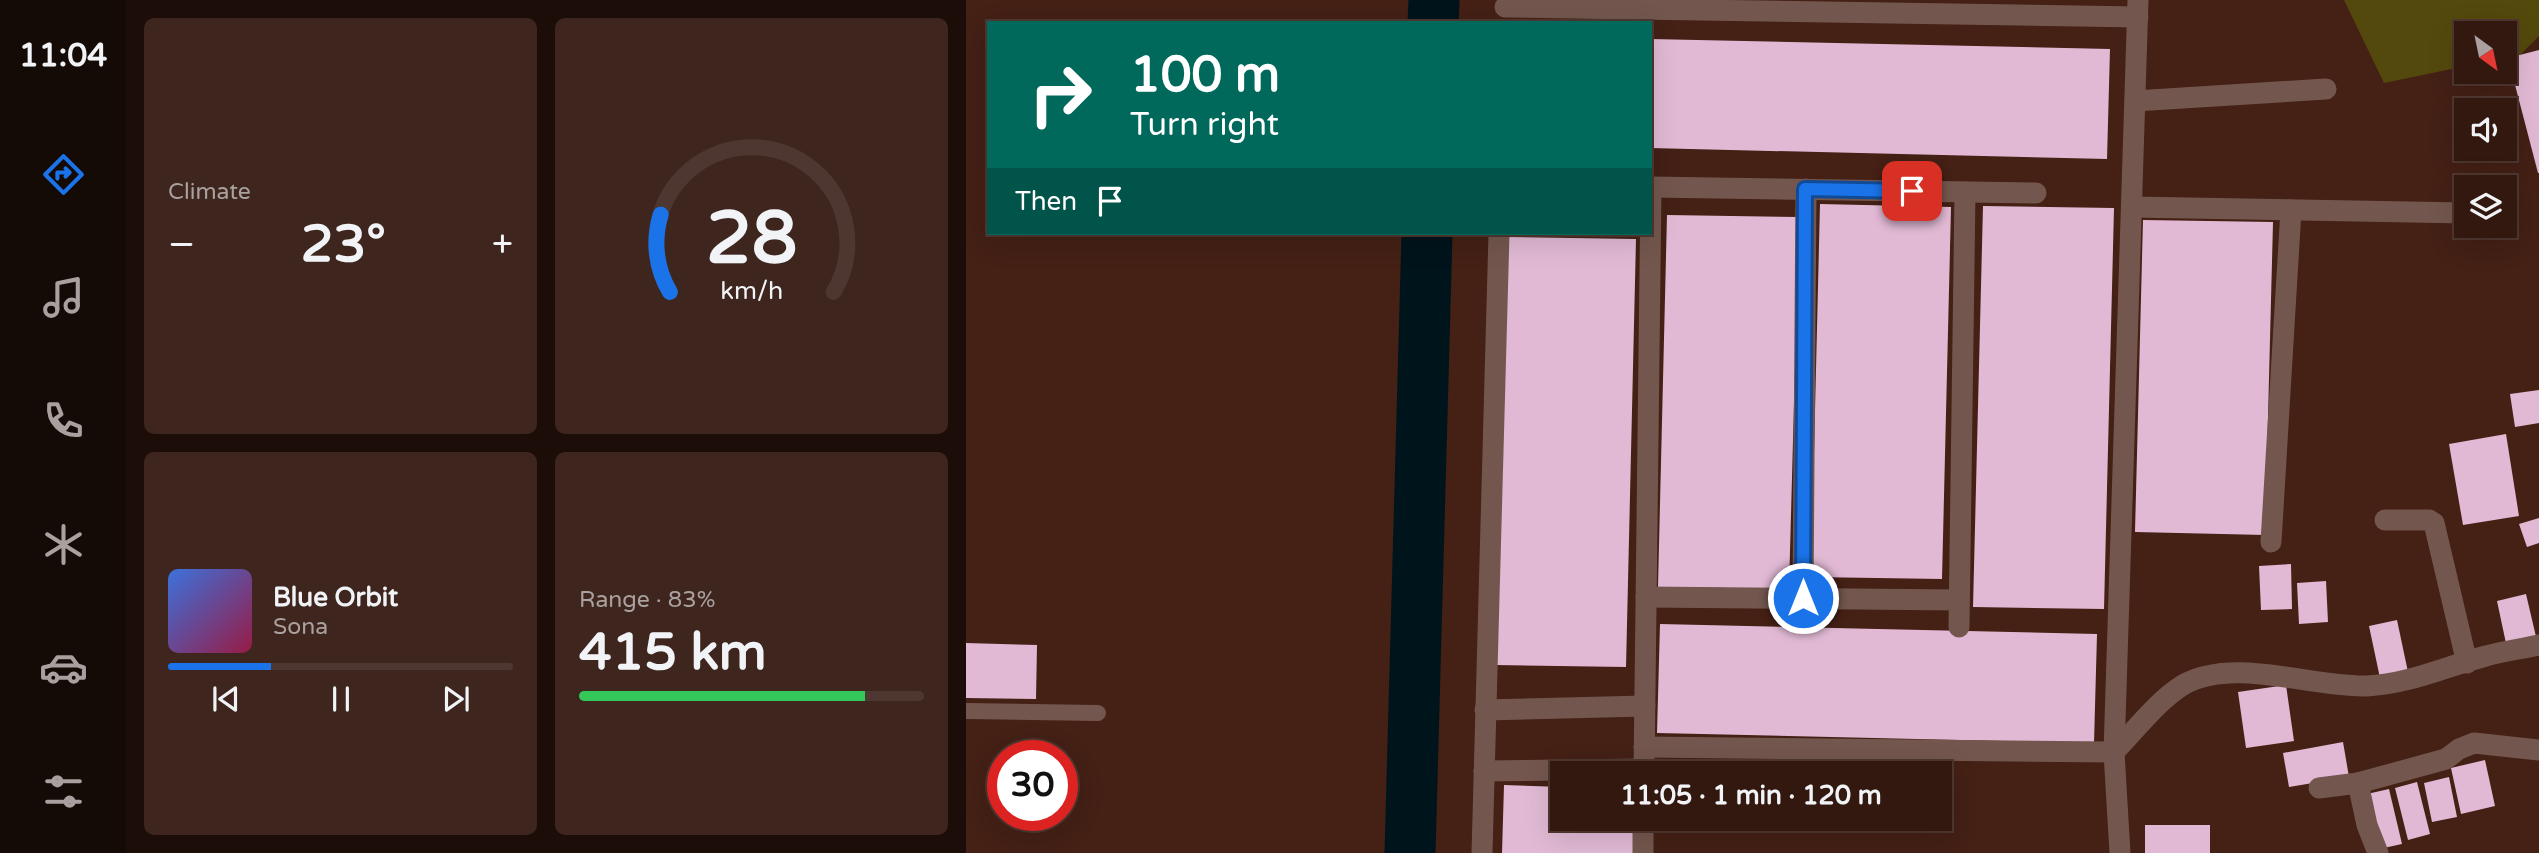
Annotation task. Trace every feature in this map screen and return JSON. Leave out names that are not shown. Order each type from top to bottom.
[{"type":"street","points":[[1505,10],[2138,8],[2113,752],[2120,853]]},
{"type":"street","points":[[2135,101],[2326,89]]},
{"type":"street","points":[[1652,187],[2035,193]]},
{"type":"street","points":[[1803,598],[1805,189]]},
{"type":"street","points":[[1959,627],[1965,192]]},
{"type":"street","points":[[2132,207],[2454,213]]},
{"type":"street","points":[[2271,542],[2291,210]]},
{"type":"street","points":[[1482,853],[1499,235]]},
{"type":"street","points":[[1644,761],[1650,235]]},
{"type":"street","points":[[2385,520],[2429,520],[2438,530],[2442,564],[2467,663]]},
{"type":"street","points":[[1646,597],[1959,600]]},
{"type":"street","points":[[1644,747],[2113,752],[2181,686],[2197,679],[2255,672],[2368,686],[2412,678],[2486,656],[2539,645]]},
{"type":"street","points":[[1485,710],[1645,706]]},
{"type":"street","points":[[2319,788],[2358,783],[2446,759],[2459,749],[2474,743],[2539,750]]},
{"type":"street","points":[[1484,771],[1550,771]]},
{"type":"street","points":[[2358,783],[2367,825],[2378,853]]},
{"type":"street","points":[[1643,831],[1643,853]]},
{"type":"lane","points":[[966,711],[1098,713]]},
{"type":"shaded area","points":[[2344,0],[2539,0],[2539,36],[2520,55],[2517,56],[2517,21],[2454,21],[2454,68],[2384,83]]},
{"type":"building","points":[[1652,39],[2110,49],[2107,159],[1652,148]]},
{"type":"building","points":[[2539,50],[2539,173],[2515,84],[2517,84],[2517,56]]},
{"type":"building","points":[[1820,204],[1951,207],[1942,579],[1811,577]]},
{"type":"building","points":[[1983,206],[2114,208],[2104,609],[1973,607]]},
{"type":"building","points":[[1667,215],[1799,217],[1789,589],[1658,587]]},
{"type":"building","points":[[2143,220],[2273,222],[2265,535],[2135,532]]},
{"type":"building","points":[[1505,237],[1636,239],[1626,667],[1495,665]]},
{"type":"building","points":[[2539,390],[2539,423],[2515,427],[2510,394]]},
{"type":"building","points":[[2506,434],[2519,516],[2463,525],[2449,444]]},
{"type":"building","points":[[2539,518],[2539,543],[2527,547],[2519,524]]},
{"type":"building","points":[[2291,564],[2292,609],[2261,610],[2259,566]]},
{"type":"building","points":[[2326,581],[2328,622],[2299,624],[2297,583]]},
{"type":"building","points":[[2526,594],[2537,641],[2507,648],[2497,601]]},
{"type":"building","points":[[2397,620],[2408,672],[2380,678],[2369,626]]},
{"type":"building","points":[[1660,624],[2097,634],[2094,743],[1657,733]]},
{"type":"building","points":[[966,643],[1037,645],[1036,699],[966,698]]},
{"type":"building","points":[[2286,685],[2294,741],[2246,748],[2238,692]]},
{"type":"building","points":[[2343,742],[2349,777],[2289,787],[2283,753]]},
{"type":"building","points":[[2485,760],[2495,806],[2461,814],[2451,768]]},
{"type":"building","points":[[2449,777],[2457,817],[2432,822],[2424,783]]},
{"type":"building","points":[[2417,782],[2430,834],[2408,840],[2395,788]]},
{"type":"building","points":[[1504,785],[1550,787],[1550,831],[1634,831],[1633,853],[1502,853]]},
{"type":"building","points":[[2389,789],[2402,844],[2379,849],[2367,794]]},
{"type":"building","points":[[2145,825],[2210,825],[2210,853],[2145,853]]},
{"type":"waterway","points":[[1433,21],[1434,0]]},
{"type":"waterway","points":[[1410,853],[1427,235]]},
{"type":"route","points":[[1803,598],[1805,189],[1912,191]]}]
